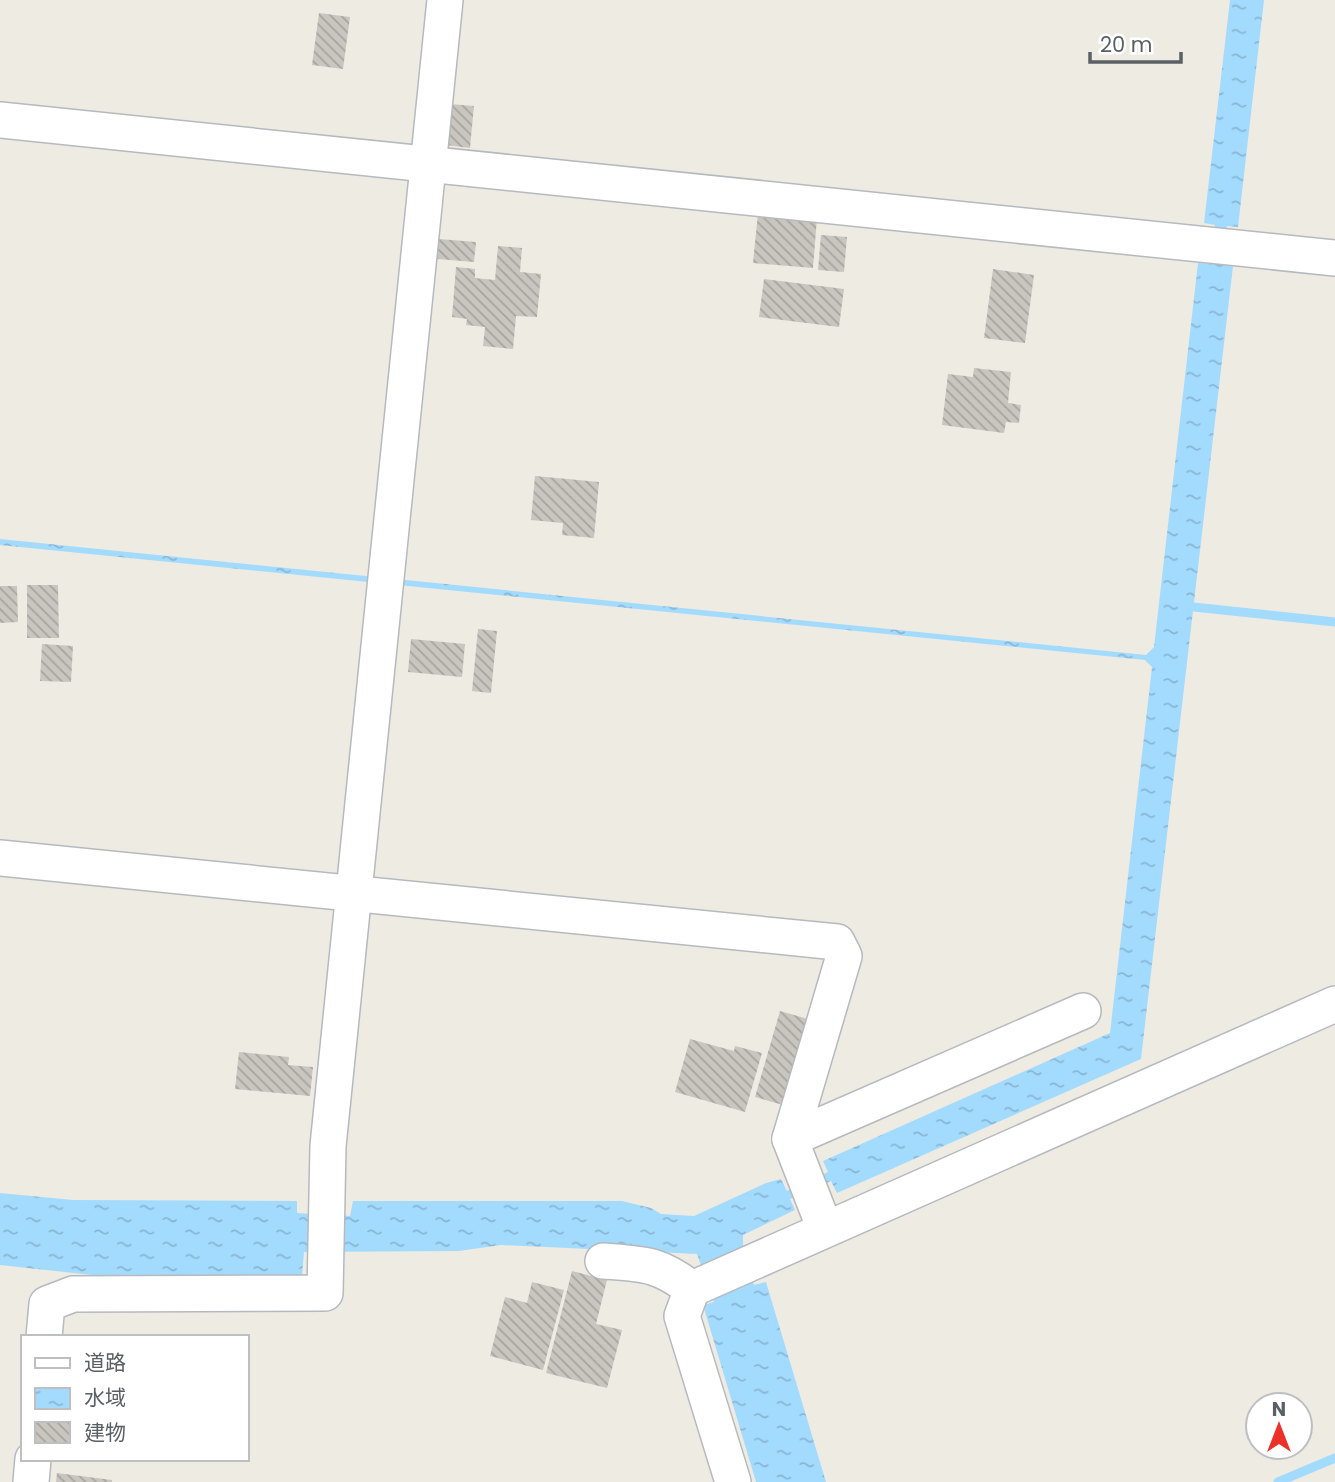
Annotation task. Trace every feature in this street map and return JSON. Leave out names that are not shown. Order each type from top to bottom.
[{"type":"street","points":[[44,1335],[47,1304],[73,1294],[325,1293],[328,1146],[445,0]]},
{"type":"street","points":[[0,120],[1335,258]]},
{"type":"street","points":[[0,858],[837,943],[844,956],[795,1153],[820,1215]]},
{"type":"street","points":[[733,1482],[682,1316],[697,1287],[764,1258],[820,1215],[1335,1004]]},
{"type":"street","points":[[795,1153],[1083,1011]]},
{"type":"street","points":[[603,1261],[648,1265],[669,1272],[697,1287]]},
{"type":"street","points":[[31,1482],[33,1461]]},
{"type":"water","points":[[1230,0],[1264,0],[1238,227],[1227,226],[1222,265],[1233,266],[1141,1059],[837,1193],[831,1181],[790,1199],[795,1210],[743,1235],[743,1245],[754,1285],[766,1282],[826,1482],[756,1482],[703,1305],[714,1302],[697,1254],[501,1245],[459,1251],[304,1252],[302,1276],[92,1275],[0,1265],[0,1193],[73,1200],[297,1201],[297,1213],[350,1216],[353,1201],[622,1201],[651,1208],[661,1214],[694,1216],[766,1183],[781,1179],[787,1191],[828,1172],[823,1161],[1110,1033],[1152,667],[1145,660],[0,545],[0,539],[1146,655],[1154,647],[1198,263],[1209,264],[1215,225],[1204,223]]},
{"type":"building","points":[[319,13],[350,17],[343,69],[312,65]]},
{"type":"building","points":[[449,104],[474,106],[470,148],[445,145]]},
{"type":"building","points":[[758,213],[817,218],[813,268],[753,263]]},
{"type":"building","points":[[821,235],[847,237],[844,272],[818,270]]},
{"type":"building","points":[[439,239],[476,242],[474,262],[437,259]]},
{"type":"building","points":[[498,246],[522,248],[520,272],[541,274],[537,317],[516,316],[513,349],[483,346],[485,327],[466,325],[467,319],[452,317],[456,267],[475,269],[475,278],[495,280]]},
{"type":"building","points":[[993,269],[1034,275],[1025,343],[984,338]]},
{"type":"building","points":[[764,279],[844,289],[839,327],[759,317]]},
{"type":"building","points":[[974,368],[1011,372],[1008,403],[1021,405],[1019,423],[1006,422],[1004,433],[942,425],[948,374],[973,377]]},
{"type":"building","points":[[535,476],[599,482],[594,538],[562,535],[563,523],[531,520]]},
{"type":"building","points":[[27,585],[58,585],[59,638],[27,638]]},
{"type":"building","points":[[0,586],[17,586],[18,622],[0,623]]},
{"type":"building","points":[[478,629],[497,631],[491,693],[472,691]]},
{"type":"building","points":[[411,639],[465,644],[462,677],[408,672]]},
{"type":"building","points":[[42,644],[73,646],[71,682],[40,681]]},
{"type":"building","points":[[780,1011],[815,1021],[790,1107],[755,1097]]},
{"type":"building","points":[[690,1039],[734,1051],[735,1046],[762,1053],[745,1112],[675,1092]]},
{"type":"building","points":[[239,1052],[289,1057],[288,1065],[313,1067],[310,1096],[235,1089]]},
{"type":"building","points":[[572,1271],[607,1280],[596,1324],[622,1330],[607,1388],[546,1373]]},
{"type":"building","points":[[532,1282],[564,1290],[543,1370],[490,1356],[505,1297],[527,1303]]},
{"type":"building","points":[[57,1473],[112,1480],[112,1482],[56,1482]]},
{"type":"waterway","points":[[1184,606],[1335,622]]},
{"type":"waterway","points":[[1278,1482],[1335,1458]]}]
